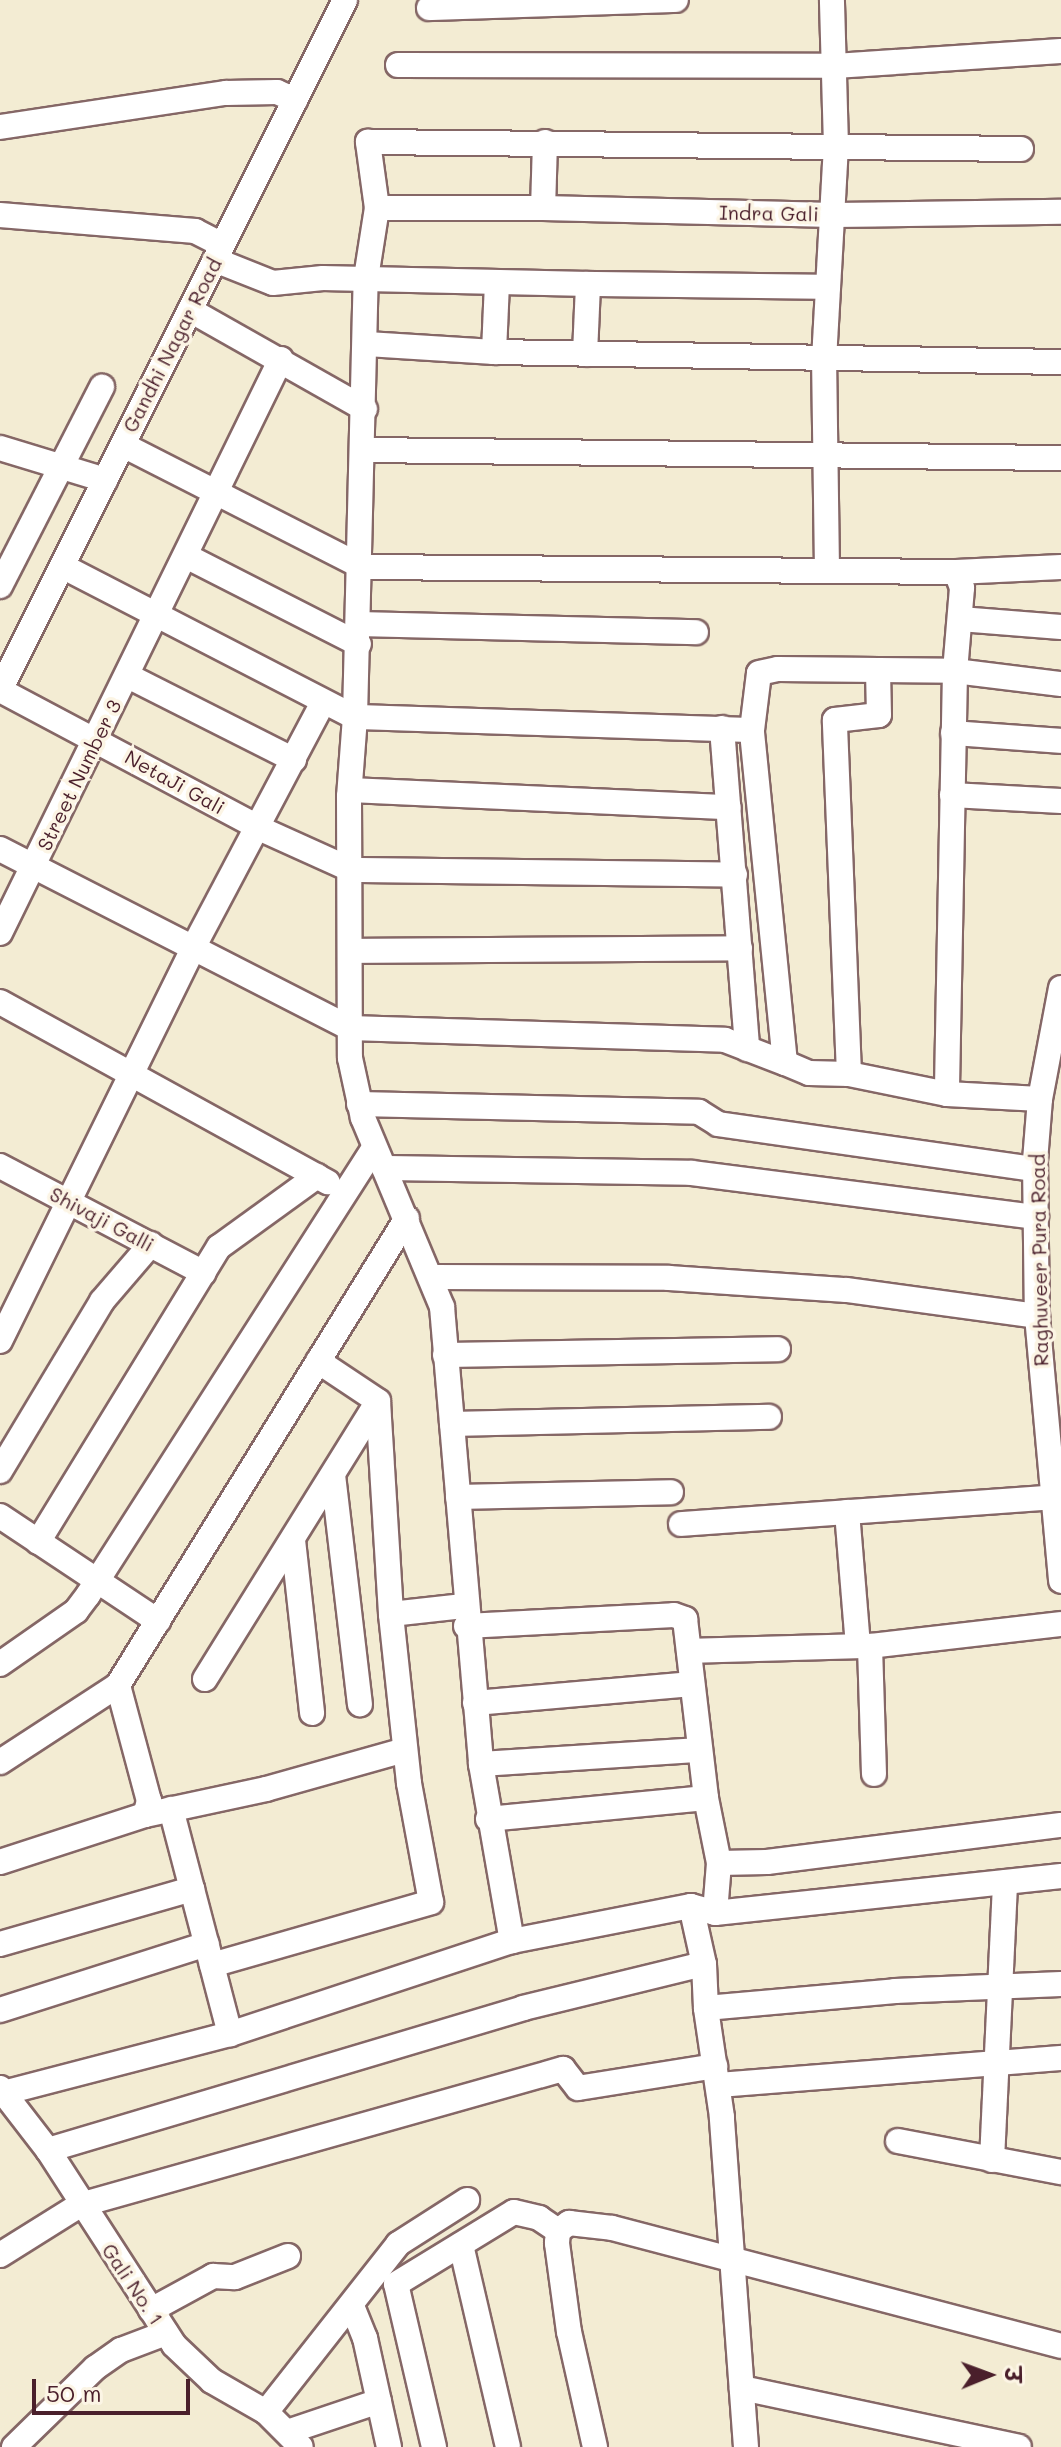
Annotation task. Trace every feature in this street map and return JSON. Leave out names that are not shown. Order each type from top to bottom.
[{"type":"street","name":"Gandhi Nagar Road","points":[[0,690],[345,0]]},
{"type":"street","points":[[429,8],[676,0]]},
{"type":"street","points":[[827,570],[824,360],[836,146],[832,0]]},
{"type":"street","points":[[398,65],[835,66],[1061,51]]},
{"type":"street","points":[[0,127],[226,93],[277,92],[295,100]]},
{"type":"street","points":[[512,1941],[488,1819],[481,1764],[465,1616],[452,1424],[433,1277],[379,1158],[359,1104],[350,1028],[350,790],[360,634],[366,278],[377,208],[368,142],[1021,149]]},
{"type":"street","points":[[543,208],[545,142]]},
{"type":"street","name":"Indra Gali","points":[[377,208],[543,208],[833,215],[1061,212]]},
{"type":"street","points":[[0,215],[195,231],[219,252],[273,283],[366,278],[497,283],[828,287]]},
{"type":"street","points":[[494,352],[497,283]]},
{"type":"street","points":[[585,354],[588,284]]},
{"type":"street","points":[[190,310],[365,409]]},
{"type":"street","points":[[367,344],[494,352],[1061,362]]},
{"type":"street","name":"Street Number 3","points":[[0,933],[281,359]]},
{"type":"street","points":[[0,586],[102,387]]},
{"type":"street","points":[[123,445],[362,567],[956,572],[1061,567]]},
{"type":"street","points":[[0,448],[105,480]]},
{"type":"street","points":[[363,450],[1061,458]]},
{"type":"street","points":[[186,556],[360,634],[696,632]]},
{"type":"street","points":[[62,566],[322,704],[355,717],[752,730]]},
{"type":"street","points":[[947,1094],[953,733],[962,588],[956,572]]},
{"type":"street","points":[[960,619],[1061,627]]},
{"type":"street","points":[[785,1063],[752,730],[759,673],[778,669],[955,671],[1061,684]]},
{"type":"street","points":[[849,1074],[835,720],[879,715],[878,670]]},
{"type":"street","points":[[128,676],[294,760]]},
{"type":"street","name":"NetaJi Gali","points":[[0,690],[261,829],[352,870]]},
{"type":"street","points":[[2,1330],[193,948],[261,829],[322,704]]},
{"type":"street","points":[[722,728],[747,1049]]},
{"type":"street","points":[[953,733],[1061,741]]},
{"type":"street","points":[[350,790],[729,807]]},
{"type":"street","points":[[952,795],[1061,801]]},
{"type":"street","points":[[0,849],[350,1028],[725,1040],[809,1073],[849,1074],[947,1094],[1040,1099]]},
{"type":"street","points":[[352,870],[735,875]]},
{"type":"street","points":[[351,951],[740,948]]},
{"type":"street","name":"Raghuveer Pura Road","points":[[1061,988],[1040,1099],[1035,1169],[1037,1316],[1053,1411],[1061,1581]]},
{"type":"street","points":[[0,1002],[344,1191]]},
{"type":"street","points":[[359,1104],[699,1112],[718,1124],[1035,1169]]},
{"type":"street","points":[[0,1664],[76,1611],[344,1191],[379,1158],[692,1173],[1036,1217]]},
{"type":"street","name":"Shivaji Galli","points":[[0,1166],[204,1273]]},
{"type":"street","points":[[38,1542],[219,1247],[317,1176]]},
{"type":"street","points":[[0,1762],[118,1685],[407,1218]]},
{"type":"street","points":[[0,1471],[102,1301],[151,1244]]},
{"type":"street","points":[[433,1277],[669,1278],[847,1290],[1037,1316]]},
{"type":"street","points":[[445,1355],[778,1349]]},
{"type":"street","points":[[318,1361],[378,1401]]},
{"type":"street","points":[[205,1679],[378,1401]]},
{"type":"street","points":[[0,2010],[431,1902],[405,1750],[391,1614],[378,1401]]},
{"type":"street","points":[[452,1424],[769,1417]]},
{"type":"street","points":[[333,1475],[360,1704]]},
{"type":"street","points":[[458,1497],[671,1492]]},
{"type":"street","points":[[681,1524],[1057,1498]]},
{"type":"street","points":[[847,1512],[864,1646],[874,1774]]},
{"type":"street","points":[[0,1516],[158,1621]]},
{"type":"street","points":[[293,1540],[312,1713]]},
{"type":"street","points":[[391,1614],[679,1616],[685,1619],[706,1798],[719,1863],[703,1909],[704,1964],[706,2008],[717,2075],[744,2447]]},
{"type":"street","points":[[689,1651],[864,1646],[1061,1624]]},
{"type":"street","points":[[475,1703],[692,1684]]},
{"type":"street","points":[[118,1685],[149,1801],[145,1815]]},
{"type":"street","points":[[0,1862],[145,1815],[266,1789],[405,1750]]},
{"type":"street","points":[[481,1764],[700,1750]]},
{"type":"street","points":[[488,1819],[706,1798]]},
{"type":"street","points":[[171,1809],[230,2034]]},
{"type":"street","points":[[719,1863],[767,1862],[1061,1825]]},
{"type":"street","points":[[2,2090],[230,2034],[512,1941],[703,1909],[1061,1876]]},
{"type":"street","points":[[992,2160],[994,2063],[1005,1882]]},
{"type":"street","points":[[0,1944],[192,1889]]},
{"type":"street","points":[[48,2150],[523,2008],[704,1964]]},
{"type":"street","points":[[706,2008],[895,1991],[1061,1984]]},
{"type":"street","points":[[0,2255],[80,2205],[563,2069],[578,2088],[717,2075],[1061,2058]]},
{"type":"street","name":"Gali No. 1","points":[[2,2090],[48,2150],[80,2205],[166,2333],[193,2366],[266,2412],[289,2441]]},
{"type":"street","points":[[898,2141],[1061,2172]]},
{"type":"street","points":[[266,2412],[398,2244],[467,2200]]},
{"type":"street","points":[[434,2447],[396,2284],[514,2212],[539,2218],[558,2231]]},
{"type":"street","points":[[595,2447],[569,2332],[558,2231],[562,2225],[580,2222],[729,2258],[1061,2346]]},
{"type":"street","points":[[461,2245],[508,2447]]},
{"type":"street","points":[[151,2310],[213,2276],[235,2277],[288,2256]]},
{"type":"street","points":[[352,2306],[389,2447]]},
{"type":"street","points":[[14,2447],[95,2368],[121,2350],[166,2333]]},
{"type":"street","points":[[742,2388],[1019,2447]]},
{"type":"street","points":[[289,2441],[379,2401]]}]
